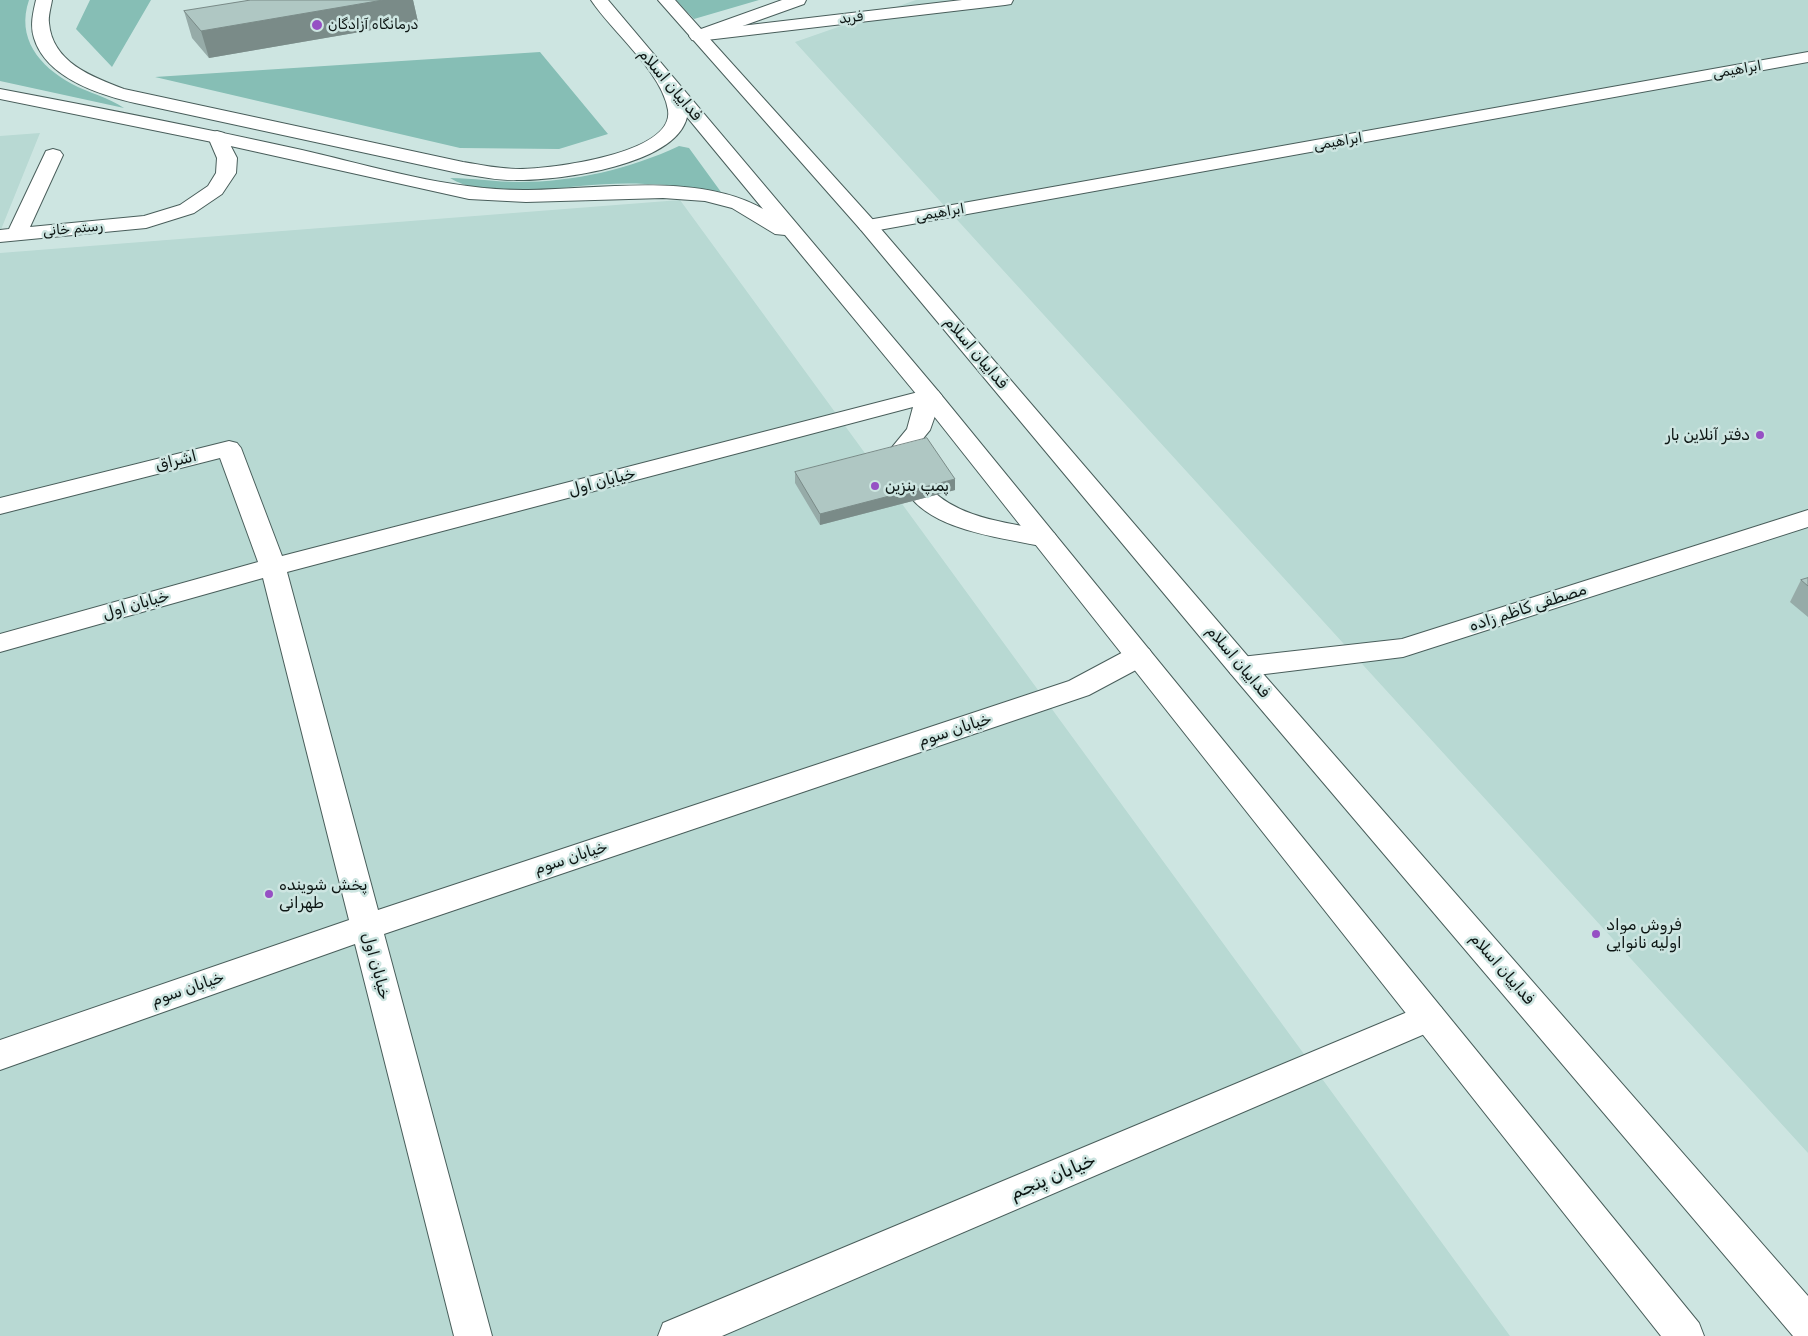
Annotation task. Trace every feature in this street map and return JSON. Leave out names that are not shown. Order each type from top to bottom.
[{"type":"main road","points":[[44,0],[40,19],[44,42],[51,54],[63,67],[103,89],[144,100],[463,168],[502,174],[554,172],[585,167],[630,156],[658,142],[676,122],[677,106],[667,80]]},
{"type":"main road","name":"فداییان اسلام","points":[[599,0],[930,396],[1685,1336]]},
{"type":"main road","name":"فداییان اسلام","points":[[666,0],[868,226],[1241,667],[1808,1325]]},
{"type":"main road","points":[[698,36],[798,0]]},
{"type":"main road","name":"فرید","points":[[698,36],[1005,0]]},
{"type":"main road","name":"ابراهیمی","points":[[868,226],[1808,58]]},
{"type":"main road","points":[[0,94],[217,137],[468,193],[499,196],[653,192],[732,201],[760,214],[807,248]]},
{"type":"main road","name":"رستم خانی","points":[[5,239],[146,222],[187,209],[215,190],[226,173],[227,158],[217,137]]},
{"type":"main road","points":[[5,239],[53,155]]},
{"type":"main road","points":[[930,396],[922,412],[918,430],[896,457],[924,498],[946,512],[969,520],[1045,539]]},
{"type":"main road","name":"خیابان اول","points":[[0,643],[273,567],[930,396]]},
{"type":"main road","name":"اشراق","points":[[0,506],[229,448],[273,567]]},
{"type":"main road","name":"مصطفی کاظم زاده","points":[[1241,667],[1403,648],[1808,518]]},
{"type":"main road","name":"خیابان اول","points":[[273,567],[472,1336]]},
{"type":"main road","name":"خیابان سوم","points":[[0,1055],[366,927],[1079,688],[1139,656]]},
{"type":"main road","name":"خیابان پنجم","points":[[677,1336],[1429,1017]]},
{"type":"shaded area","points":[[916,0],[1808,0],[1808,1153],[795,42]]},
{"type":"shaded area","points":[[40,133],[0,232],[0,136]]},
{"type":"shaded area","points":[[680,200],[1510,1336],[0,1336],[0,253]]},
{"type":"green space","points":[[0,0],[29,0],[26,14],[28,39],[40,60],[50,69],[72,84],[124,108],[0,81]]},
{"type":"green space","points":[[90,0],[151,0],[112,67],[76,29]]},
{"type":"green space","points":[[676,0],[759,0],[694,19]]},
{"type":"green space","points":[[540,52],[608,134],[559,149],[460,148],[155,77]]},
{"type":"green space","points":[[679,146],[689,148],[721,192],[664,185],[629,184],[513,191],[479,188],[450,178],[519,182],[560,180],[601,173],[641,161]]},
{"type":"building","points":[[251,0],[383,0],[201,31],[184,11]]},
{"type":"building","name":"پمپ بنزین","points":[[927,438],[955,479],[820,514],[795,472]]},
{"type":"building","points":[[1808,578],[1808,586],[1801,580]]},
{"type":"place","name":"درمانگاه آزادگان","points":[[317,25]]},
{"type":"place","name":"دفتر آنلاین بار","points":[[1760,435]]},
{"type":"place","name":"پمپ بنزین","points":[[875,486]]},
{"type":"place","name":"پخش شوینده طهرانی","points":[[269,894]]},
{"type":"place","name":"فروش مواد اولیه نانوایی","points":[[1596,934]]}]
